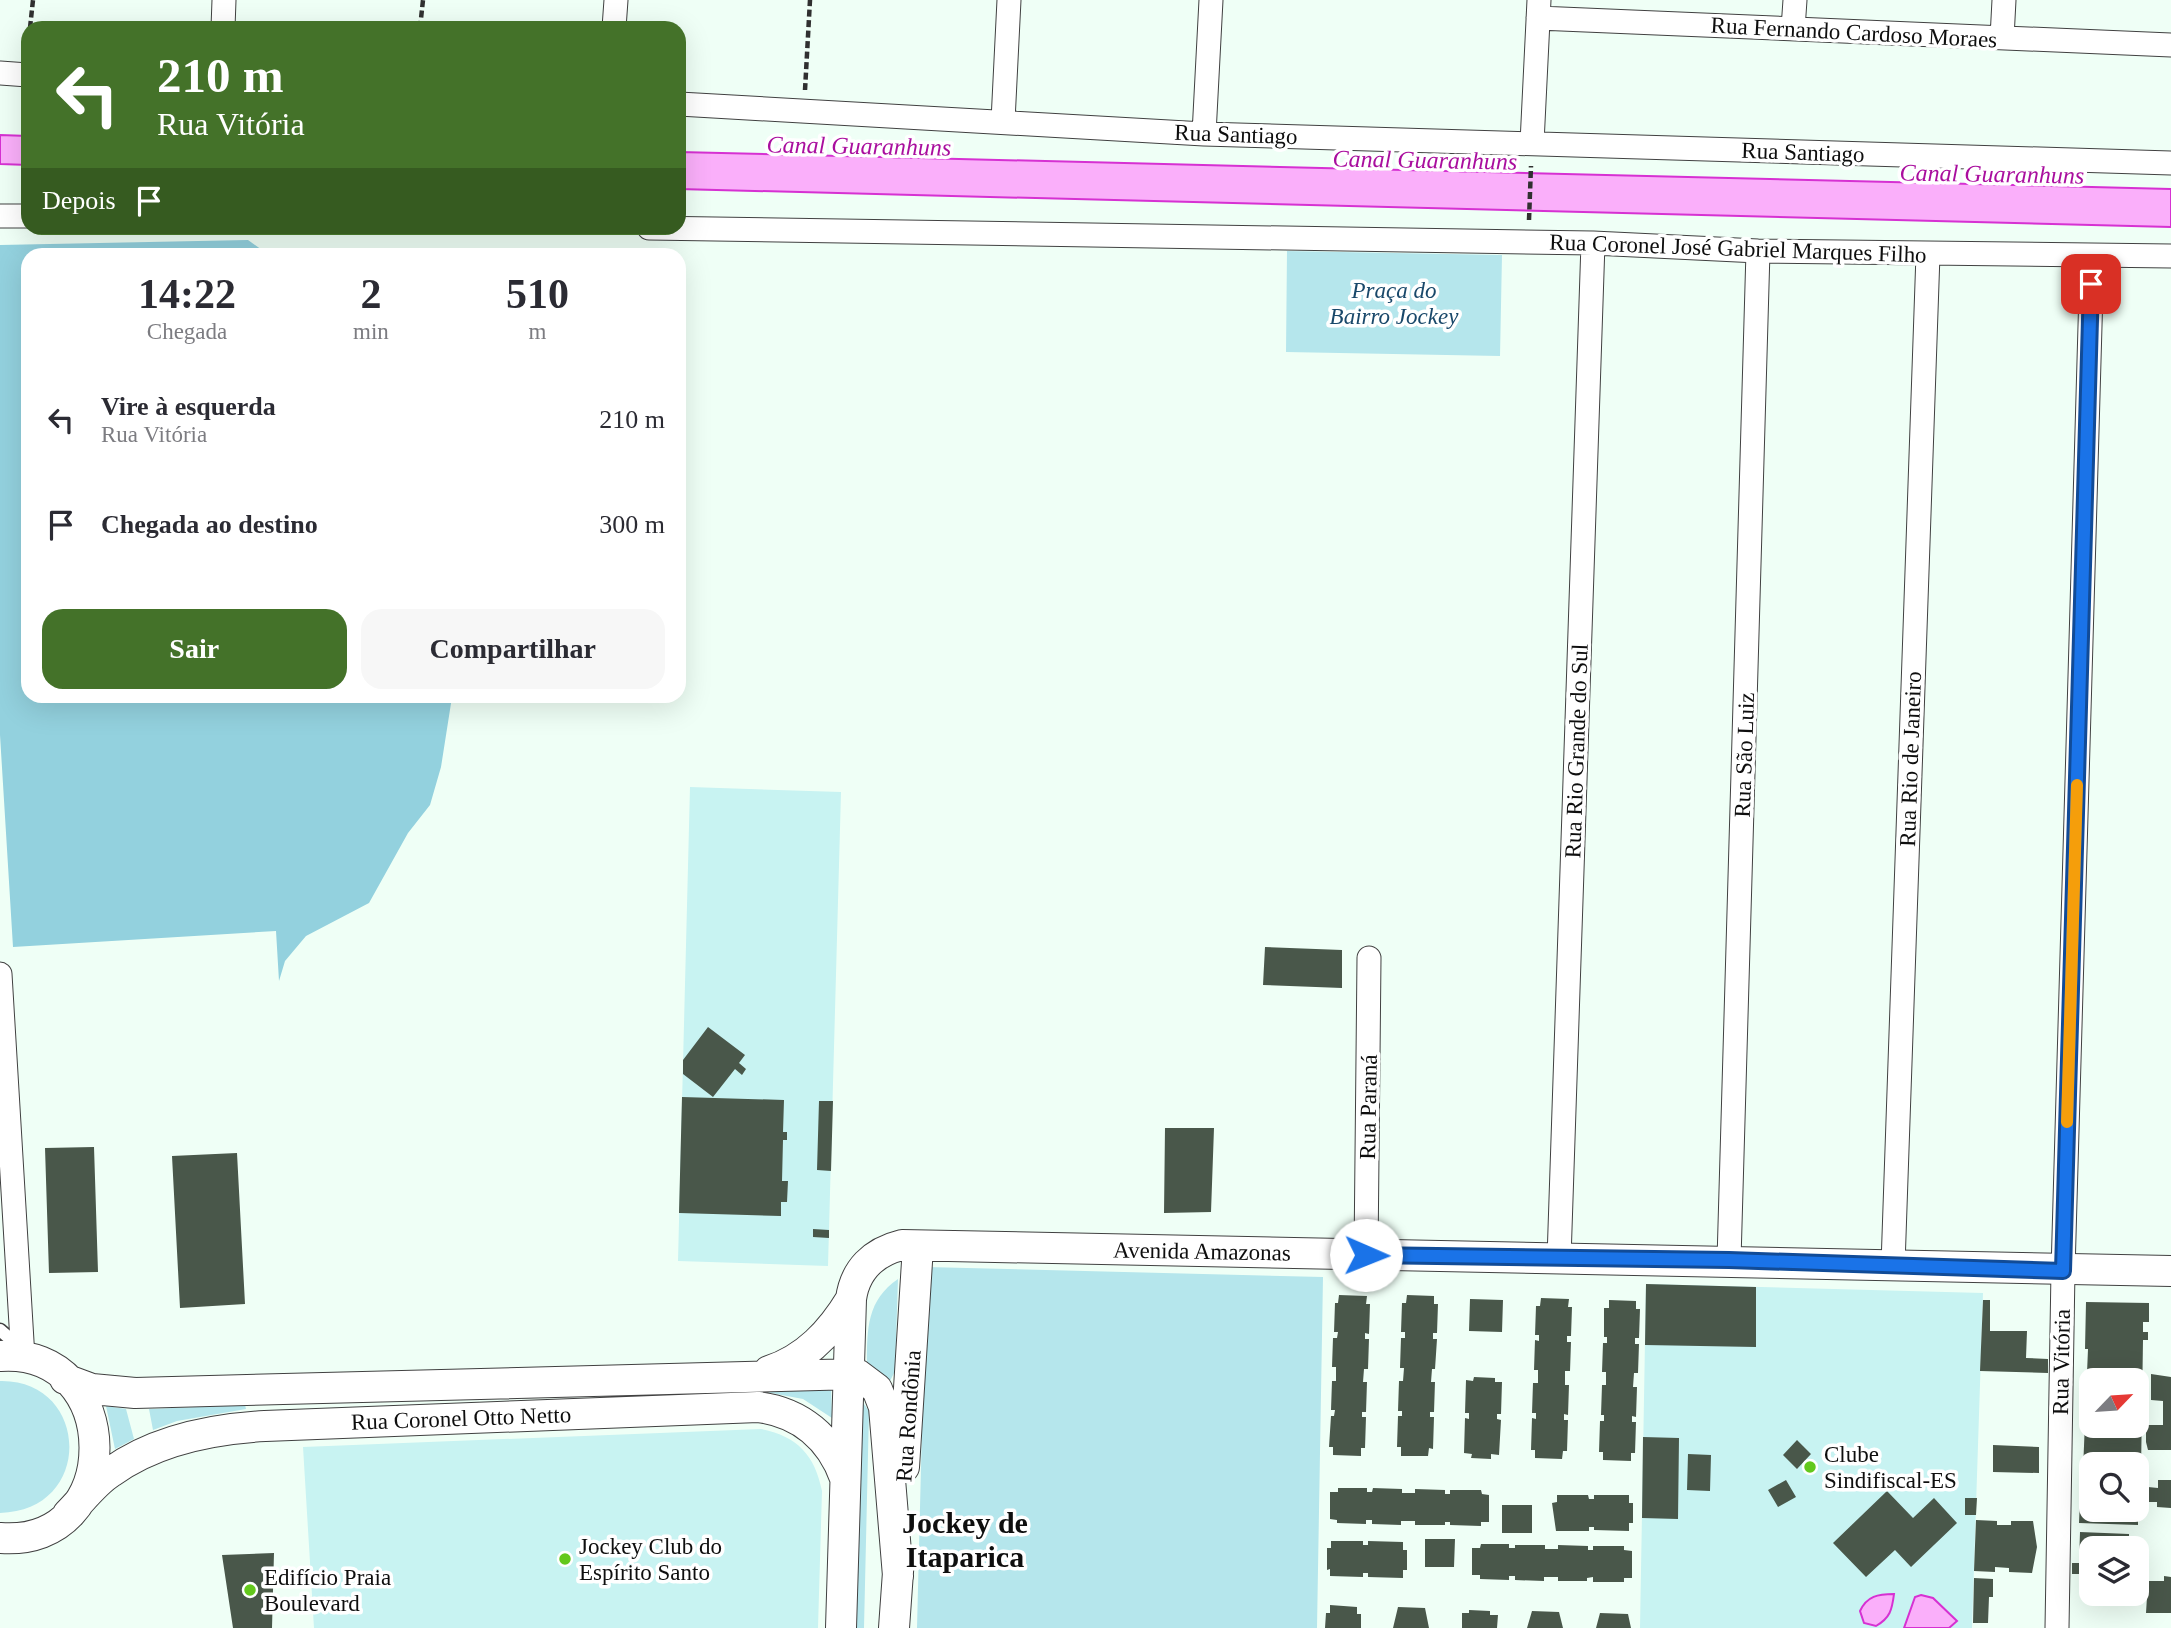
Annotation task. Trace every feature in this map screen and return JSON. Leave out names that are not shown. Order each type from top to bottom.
[{"type":"street","points":[[223,21],[224,0]]},
{"type":"street","points":[[614,21],[616,0]]},
{"type":"street","points":[[1003,121],[1009,0]]},
{"type":"street","points":[[1204,134],[1211,0]]},
{"type":"street","points":[[1793,29],[1795,0]]},
{"type":"street","points":[[2002,38],[2004,0]]},
{"type":"street","points":[[1531,150],[1538,9]]},
{"type":"street","name":"Rua Fernando Cardoso Moraes","points":[[1538,9],[1793,29],[2171,45]]},
{"type":"street","points":[[0,73],[21,74]]},
{"type":"street","name":"Rua Santiago","points":[[686,104],[1531,150],[2171,163]]},
{"type":"street","points":[[0,216],[21,216]]},
{"type":"street","name":"Rua Coronel José Gabriel Marques Filho","points":[[686,229],[1592,243],[1758,251],[2171,256]]},
{"type":"street","name":"Rua Rio Grande do Sul","points":[[1559,1259],[1592,243]]},
{"type":"street","name":"Rua São Luiz","points":[[1729,1260],[1758,251]]},
{"type":"street","name":"Rua Rio de Janeiro","points":[[1893,1265],[1928,254]]},
{"type":"street","name":"Rua Vitória","points":[[2057,1628],[2063,1271],[2092,256]]},
{"type":"street","name":"Rua Paraná","points":[[1366,1255],[1369,958]]},
{"type":"street","points":[[0,974],[21,1356],[65,1378],[88,1409],[97,1446],[90,1483],[68,1514],[40,1532],[24,1537],[0,1538]]},
{"type":"street","name":"Avenida Amazonas","points":[[851,1299],[857,1277],[870,1259],[890,1248],[918,1246],[1729,1260],[2063,1271],[2171,1271]]},
{"type":"street","name":"Rua Rondônia","points":[[894,1628],[918,1246]]},
{"type":"street","points":[[841,1628],[851,1299]]},
{"type":"street","points":[[757,1375],[777,1368],[812,1347],[827,1333],[851,1299]]},
{"type":"street","points":[[849,1372],[870,1382],[882,1398],[898,1576]]},
{"type":"street","name":"Rua Coronel Otto Netto","points":[[65,1378],[92,1389],[135,1393],[849,1372]]},
{"type":"street","name":"Rua Coronel Otto Netto","points":[[68,1514],[109,1472],[147,1451],[229,1428],[265,1426],[758,1407],[785,1413],[809,1426],[832,1450],[846,1481]]},
{"type":"lane","points":[[0,1329],[21,1356]]},
{"type":"path","points":[[31,21],[33,0]]},
{"type":"path","points":[[421,21],[423,0]]},
{"type":"path","points":[[804,110],[810,0]]},
{"type":"path","points":[[1529,216],[1531,150]]},
{"type":"green space","name":"Praça do Bairro Jockey","points":[[1287,251],[1502,255],[1500,356],[1286,352]]},
{"type":"green space","points":[[926,1267],[1323,1277],[1317,1628],[917,1628]]},
{"type":"green space","points":[[898,1279],[895,1371],[889,1383],[867,1363],[867,1338],[871,1316],[880,1296]]},
{"type":"green space","points":[[0,1381],[30,1386],[51,1400],[65,1421],[69,1445],[65,1470],[53,1491],[31,1507],[0,1513]]},
{"type":"green space","points":[[831,1383],[832,1418],[803,1399],[766,1392],[766,1385]]},
{"type":"green space","points":[[861,1400],[869,1411],[864,1628],[855,1628]]},
{"type":"green space","points":[[245,1405],[246,1409],[177,1421],[153,1430],[149,1409]]},
{"type":"green space","points":[[106,1406],[126,1409],[134,1439],[115,1449]]},
{"type":"shaded area","points":[[0,135],[21,136],[21,165],[0,164]]},
{"type":"shaded area","points":[[686,152],[2171,189],[2171,227],[686,189]]},
{"type":"shaded area","points":[[248,240],[259,248],[21,248],[21,703],[451,703],[441,767],[430,805],[408,833],[369,903],[306,936],[285,961],[279,981],[276,931],[13,947],[0,735],[0,245]]},
{"type":"shaded area","points":[[690,787],[841,792],[828,1266],[678,1261]]},
{"type":"shaded area","name":"Clube Sindifiscal-ES","points":[[1646,1284],[1983,1293],[1972,1628],[1640,1628]]},
{"type":"shaded area","name":"Jockey Club do Espírito Santo","points":[[761,1429],[794,1442],[809,1457],[819,1478],[822,1491],[818,1628],[314,1628],[303,1447]]},
{"type":"shaded area","points":[[1894,1594],[1891,1609],[1884,1620],[1876,1626],[1864,1623],[1860,1611],[1866,1602],[1878,1595]]},
{"type":"shaded area","points":[[1921,1595],[1933,1598],[1957,1621],[1949,1628],[1904,1628],[1915,1597]]},
{"type":"building","points":[[1265,947],[1342,950],[1342,988],[1263,985]]},
{"type":"building","points":[[708,1027],[745,1055],[739,1063],[746,1069],[742,1075],[735,1069],[713,1097],[683,1074],[683,1060]]},
{"type":"building","points":[[682,1097],[784,1100],[783,1132],[787,1132],[787,1140],[783,1140],[782,1181],[788,1181],[787,1202],[781,1202],[781,1216],[679,1213]]},
{"type":"building","points":[[819,1101],[833,1101],[831,1171],[817,1170]]},
{"type":"building","points":[[1165,1128],[1214,1128],[1211,1212],[1164,1213]]},
{"type":"building","points":[[94,1147],[98,1272],[49,1273],[45,1148]]},
{"type":"building","points":[[237,1153],[245,1304],[180,1308],[172,1156]]},
{"type":"building","points":[[813,1229],[829,1230],[829,1238],[813,1237]]},
{"type":"building","points":[[1646,1284],[1756,1287],[1756,1347],[1645,1345]]},
{"type":"building","points":[[1339,1295],[1367,1296],[1366,1304],[1370,1304],[1369,1334],[1365,1333],[1365,1339],[1369,1339],[1368,1369],[1364,1369],[1363,1382],[1367,1382],[1366,1412],[1362,1412],[1362,1417],[1366,1417],[1365,1448],[1361,1448],[1361,1456],[1333,1455],[1333,1447],[1329,1447],[1331,1416],[1334,1416],[1335,1410],[1331,1410],[1332,1381],[1336,1381],[1336,1367],[1332,1367],[1333,1338],[1337,1338],[1338,1332],[1334,1332],[1335,1303],[1338,1303]]},
{"type":"building","points":[[1407,1295],[1434,1296],[1434,1304],[1438,1304],[1437,1333],[1433,1333],[1433,1339],[1437,1339],[1435,1369],[1432,1369],[1431,1382],[1435,1382],[1434,1412],[1430,1412],[1430,1417],[1434,1417],[1433,1449],[1429,1448],[1428,1456],[1401,1456],[1401,1447],[1397,1447],[1398,1416],[1402,1416],[1402,1411],[1398,1411],[1399,1381],[1403,1381],[1404,1368],[1400,1368],[1401,1338],[1405,1338],[1405,1332],[1401,1332],[1402,1303],[1406,1303]]},
{"type":"building","points":[[1541,1298],[1569,1299],[1568,1307],[1572,1307],[1571,1336],[1567,1336],[1567,1342],[1571,1342],[1570,1371],[1565,1371],[1565,1385],[1569,1385],[1568,1415],[1564,1414],[1564,1420],[1568,1420],[1567,1451],[1563,1451],[1562,1459],[1535,1458],[1535,1450],[1531,1450],[1532,1418],[1536,1419],[1536,1413],[1532,1413],[1533,1383],[1538,1383],[1538,1370],[1534,1370],[1535,1340],[1539,1341],[1539,1335],[1535,1335],[1536,1306],[1540,1306]]},
{"type":"building","points":[[1470,1299],[1503,1300],[1502,1332],[1469,1331]]},
{"type":"building","points":[[1609,1300],[1636,1301],[1636,1309],[1640,1309],[1639,1338],[1635,1338],[1635,1344],[1639,1344],[1638,1373],[1634,1373],[1633,1387],[1637,1387],[1636,1417],[1632,1416],[1632,1422],[1636,1422],[1635,1453],[1631,1453],[1631,1461],[1603,1460],[1603,1452],[1599,1452],[1600,1421],[1604,1421],[1604,1415],[1601,1415],[1602,1385],[1606,1385],[1606,1372],[1602,1372],[1603,1343],[1607,1343],[1607,1337],[1604,1337],[1604,1308],[1609,1308]]},
{"type":"building","points":[[1983,1300],[1990,1300],[1990,1331],[2027,1331],[2026,1358],[2048,1359],[2048,1373],[1980,1371]]},
{"type":"building","points":[[2086,1302],[2149,1303],[2149,1322],[2143,1322],[2143,1332],[2148,1332],[2148,1340],[2143,1340],[2143,1368],[2087,1368],[2088,1349],[2085,1349]]},
{"type":"building","points":[[2151,1374],[2171,1377],[2171,1450],[2148,1450],[2146,1438],[2149,1438],[2149,1425],[2163,1425],[2163,1401],[2151,1400]]},
{"type":"building","points":[[1474,1377],[1495,1378],[1495,1382],[1502,1382],[1501,1414],[1497,1414],[1497,1419],[1501,1420],[1499,1455],[1491,1454],[1491,1459],[1471,1458],[1472,1454],[1464,1453],[1465,1418],[1469,1419],[1469,1413],[1465,1413],[1466,1380],[1473,1381]]},
{"type":"building","points":[[1643,1437],[1679,1438],[1678,1519],[1642,1518]]},
{"type":"building","points":[[2084,1438],[2142,1438],[2141,1452],[2084,1452]]},
{"type":"building","points":[[1797,1440],[1811,1454],[1797,1469],[1783,1455]]},
{"type":"building","points":[[1993,1445],[2039,1447],[2039,1473],[1993,1472]]},
{"type":"building","points":[[1688,1454],[1711,1455],[1710,1491],[1687,1490]]},
{"type":"building","points":[[1786,1480],[1796,1497],[1778,1507],[1768,1490]]},
{"type":"building","points":[[2158,1480],[2171,1480],[2171,1508],[2157,1507],[2157,1502],[2149,1502],[2149,1487],[2158,1488]]},
{"type":"building","points":[[1338,1488],[1367,1488],[1367,1492],[1372,1492],[1373,1488],[1402,1489],[1402,1493],[1415,1493],[1415,1489],[1445,1490],[1445,1494],[1450,1494],[1450,1490],[1481,1490],[1482,1494],[1489,1495],[1489,1522],[1481,1522],[1481,1526],[1450,1525],[1450,1522],[1445,1522],[1445,1525],[1415,1525],[1415,1521],[1401,1521],[1401,1525],[1372,1524],[1372,1520],[1366,1520],[1366,1524],[1337,1523],[1337,1520],[1330,1519],[1330,1492],[1338,1492]]},
{"type":"building","points":[[1887,1491],[1913,1518],[1934,1498],[1957,1523],[1911,1567],[1895,1550],[1866,1577],[1833,1543]]},
{"type":"building","points":[[1557,1495],[1588,1495],[1589,1499],[1594,1499],[1594,1495],[1629,1495],[1629,1503],[1633,1503],[1633,1523],[1629,1523],[1629,1531],[1594,1530],[1594,1527],[1589,1527],[1589,1531],[1556,1531],[1552,1503],[1557,1502]]},
{"type":"building","points":[[1965,1498],[1977,1498],[1976,1515],[1965,1515]]},
{"type":"building","points":[[1502,1505],[1532,1505],[1532,1533],[1502,1533]]},
{"type":"building","points":[[1976,1520],[1997,1521],[1997,1525],[2011,1525],[2011,1521],[2033,1521],[2037,1547],[2032,1573],[2009,1572],[2009,1568],[1995,1567],[1995,1572],[1974,1571]]},
{"type":"building","points":[[2138,1522],[2138,1525],[2079,1523]]},
{"type":"building","points":[[2080,1532],[2129,1534],[2129,1536],[2080,1536]]},
{"type":"building","points":[[1425,1539],[1455,1539],[1454,1567],[1425,1567]]},
{"type":"building","points":[[1331,1541],[1363,1541],[1363,1545],[1368,1545],[1368,1541],[1403,1542],[1403,1550],[1407,1550],[1407,1570],[1403,1570],[1403,1578],[1368,1577],[1368,1573],[1363,1573],[1363,1577],[1330,1576],[1330,1569],[1327,1570],[1327,1548],[1331,1548]]},
{"type":"building","points":[[1481,1544],[1509,1544],[1509,1548],[1515,1548],[1515,1545],[1545,1545],[1545,1549],[1558,1549],[1558,1545],[1588,1546],[1588,1550],[1593,1550],[1593,1546],[1624,1546],[1624,1550],[1632,1551],[1632,1578],[1624,1578],[1624,1582],[1593,1582],[1593,1577],[1587,1578],[1587,1581],[1558,1581],[1558,1577],[1544,1577],[1544,1581],[1515,1580],[1515,1576],[1509,1576],[1509,1580],[1480,1579],[1480,1575],[1472,1575],[1472,1548],[1480,1548]]},
{"type":"building","name":"Edifício Praia Boulevard","points":[[274,1553],[272,1628],[233,1628],[222,1555]]},
{"type":"building","points":[[2072,1563],[2079,1563],[2079,1574],[2072,1574]]},
{"type":"building","points":[[2164,1576],[2171,1577],[2171,1613],[2146,1613],[2146,1606],[2149,1606],[2149,1581],[2164,1581]]},
{"type":"building","points":[[1974,1578],[1993,1579],[1988,1623],[1973,1623]]},
{"type":"building","points":[[1330,1605],[1357,1607],[1357,1614],[1361,1614],[1361,1628],[1325,1628],[1326,1613],[1330,1613]]},
{"type":"building","points":[[1398,1607],[1425,1608],[1429,1628],[1393,1628]]},
{"type":"building","points":[[1469,1610],[1490,1611],[1490,1615],[1498,1615],[1497,1628],[1462,1628],[1462,1613],[1469,1613]]},
{"type":"building","points":[[1532,1611],[1559,1612],[1563,1628],[1527,1628]]},
{"type":"building","points":[[1600,1613],[1628,1614],[1631,1628],[1596,1628]]},
{"type":"slow traffic","points":[[2067,1122],[2077,785]]},
{"type":"place","name":"Clube Sindifiscal-ES","points":[[1810,1467]]},
{"type":"place","name":"Jockey Club do Espírito Santo","points":[[565,1559]]},
{"type":"place","name":"Edifício Praia Boulevard","points":[[250,1590]]},
{"type":"district","name":"Jockey de Itaparica","points":[[965,1540]]},
{"type":"route","points":[[1366,1255],[1729,1260],[2063,1271],[2091,284]]},
{"type":"water label","name":"Canal Guaranhuns","points":[[859,146]]},
{"type":"water label","name":"Canal Guaranhuns","points":[[1425,160]]},
{"type":"water label","name":"Canal Guaranhuns","points":[[1992,174]]}]
